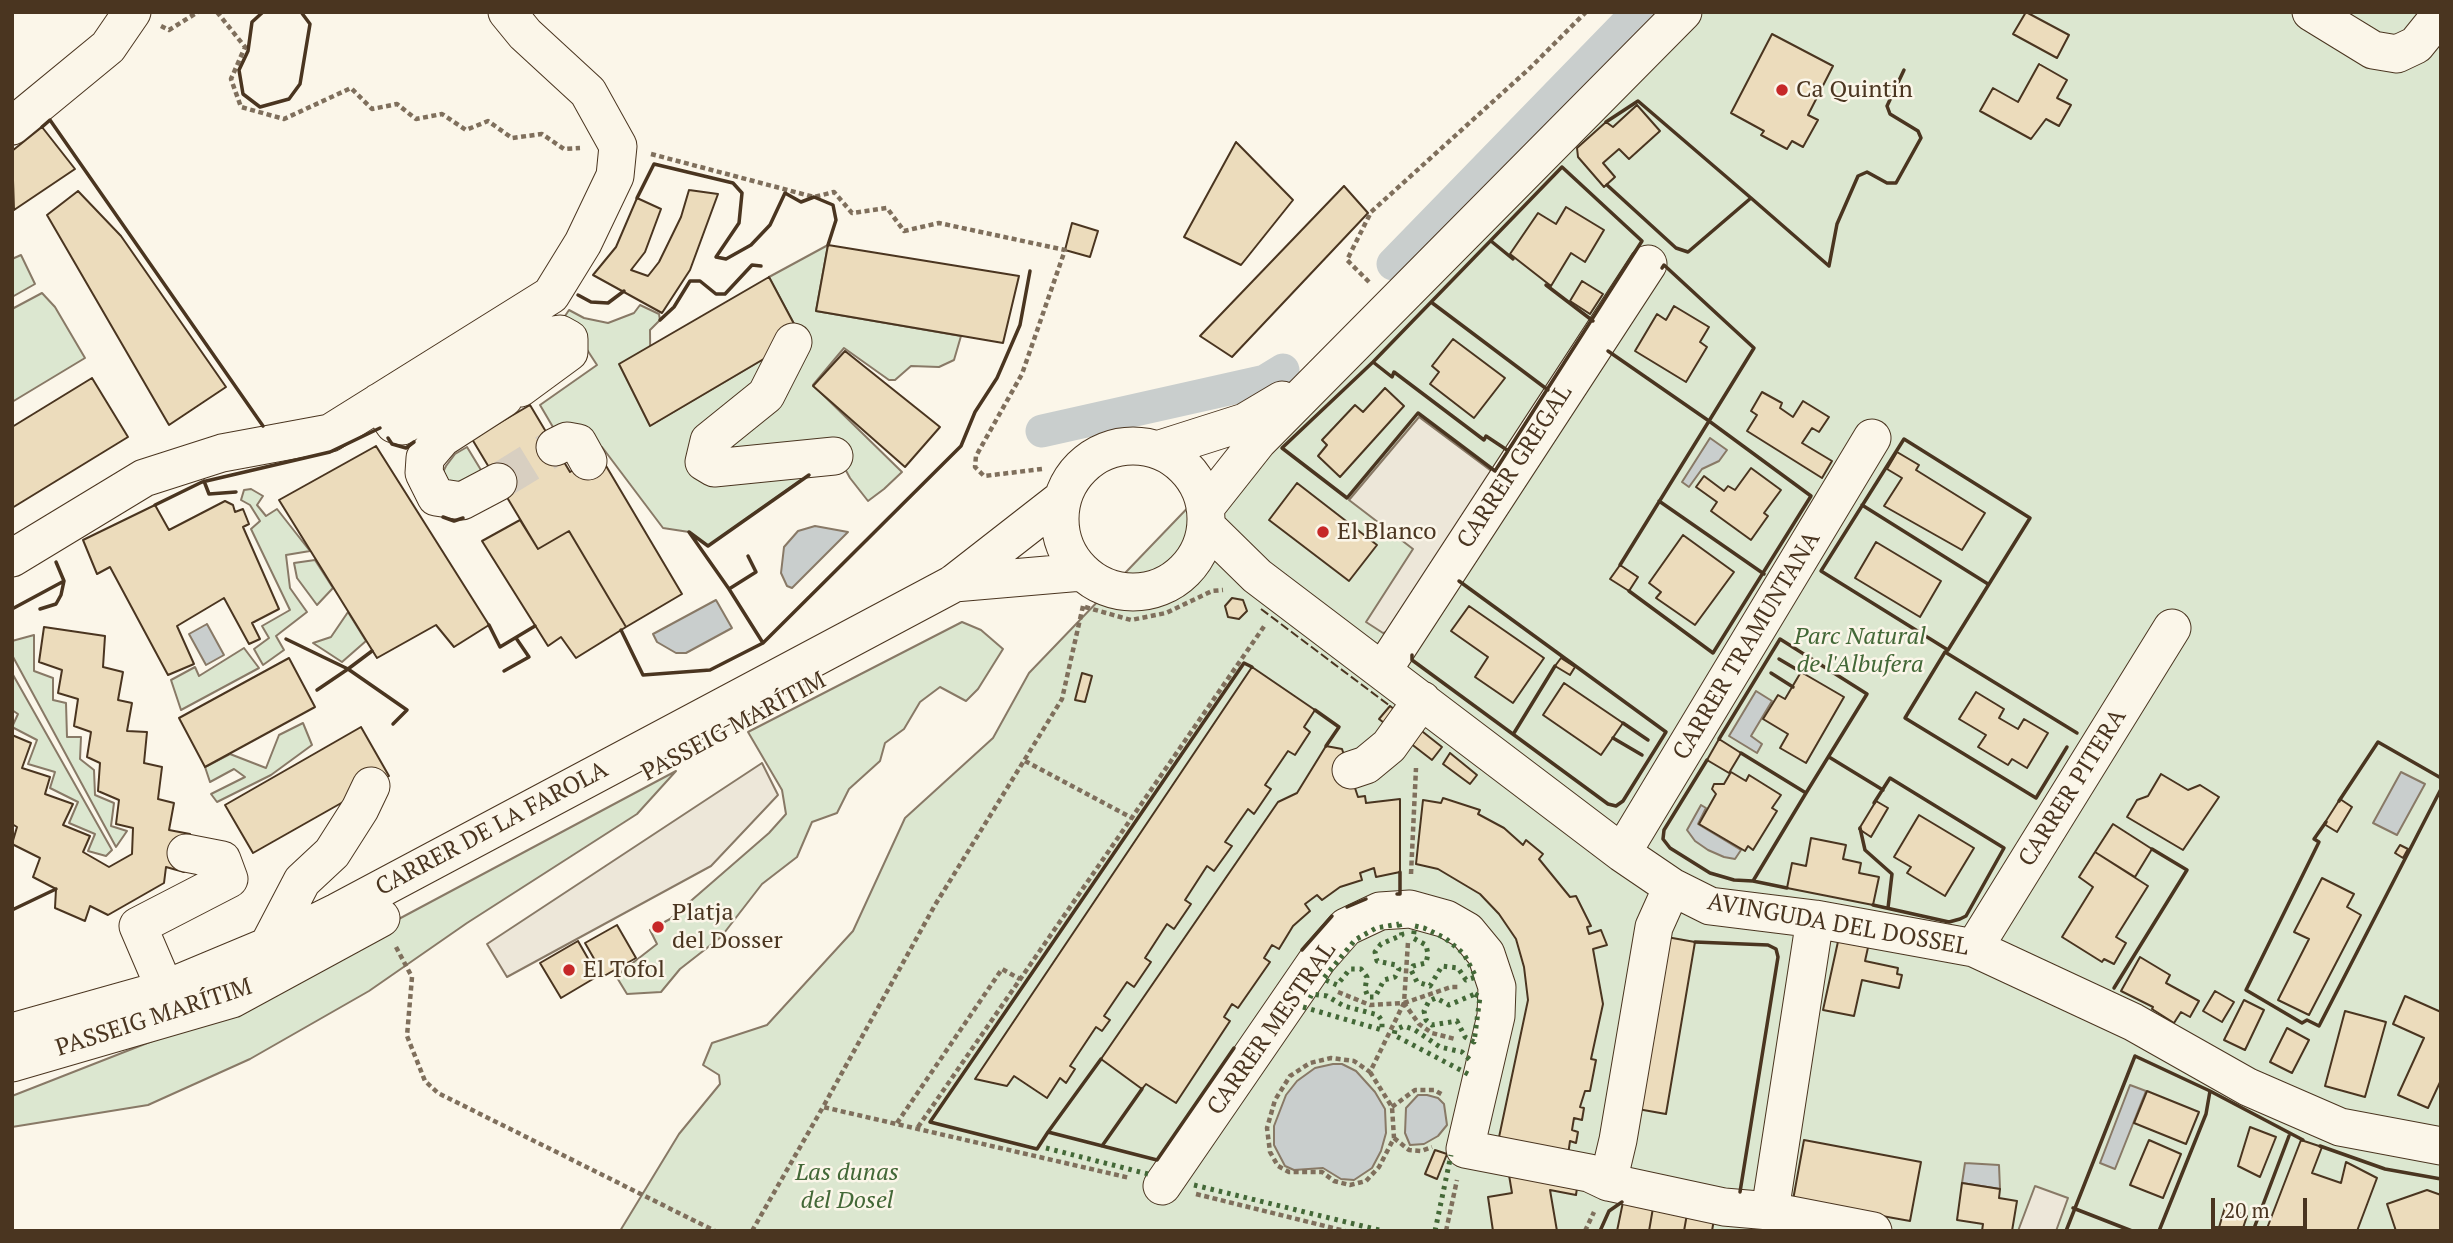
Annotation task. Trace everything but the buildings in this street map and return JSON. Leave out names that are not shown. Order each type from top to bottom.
[{"type":"street","points":[[12,126],[108,47],[132,12]]},
{"type":"street","points":[[12,558],[144,478],[222,453],[330,433],[551,295],[583,243],[615,176],[618,146],[587,92],[525,34],[508,12]]},
{"type":"street","points":[[1205,517],[1258,440],[1683,12]]},
{"type":"street","points":[[2311,12],[2373,50],[2397,54],[2416,45],[2441,14]]},
{"type":"street","name":"CARRER GREGAL","points":[[1383,670],[1648,264]]},
{"type":"street","points":[[793,342],[766,395],[709,441],[704,462],[714,468],[834,456]]},
{"type":"street","points":[[1157,450],[1245,422],[1322,376]]},
{"type":"street","points":[[379,402],[394,424],[402,426],[504,380],[442,438],[425,458],[424,473],[436,497],[462,501],[498,482]]},
{"type":"street","name":"CARRER TRAMUNTANA","points":[[1622,853],[1872,438]]},
{"type":"street","points":[[1133,445],[1157,450],[1178,461],[1191,474],[1200,490],[1205,517],[1198,552],[1181,574],[1163,585],[1142,592],[1120,591],[1100,584],[1079,593],[953,584],[1066,473],[1109,449],[1133,445]]},
{"type":"street","points":[[1066,473],[1062,538],[1079,593]]},
{"type":"street","name":"AVINGUDA DEL DOSSEL","points":[[1205,517],[1258,587],[1383,670],[1622,853],[1672,887],[1710,905],[1815,919],[1974,948],[2133,1022],[2248,1087],[2340,1127],[2441,1146]]},
{"type":"street","points":[[1181,574],[1258,587]]},
{"type":"street","name":"CARRER DE LA FAROLA","points":[[12,1032],[165,989],[268,946],[953,584]]},
{"type":"street","name":"CARRER PITERA","points":[[1974,948],[2172,628]]},
{"type":"street","points":[[1350,770],[1366,765],[1390,746],[1422,700]]},
{"type":"street","points":[[268,946],[302,881],[332,853],[371,786]]},
{"type":"street","points":[[165,989],[138,926],[229,879],[222,860],[186,853]]},
{"type":"street","points":[[1608,1182],[1618,1140],[1654,927],[1672,887]]},
{"type":"street","name":"CARRER MESTRAL","points":[[1162,1186],[1318,959],[1346,928],[1380,911],[1410,909],[1446,919],[1467,930],[1486,954],[1497,987],[1496,1016],[1486,1058],[1452,1147]]},
{"type":"street","name":"PASSEIG MARÍTIM","points":[[12,1063],[232,999],[381,918]]},
{"type":"street","points":[[1770,1211],[1815,919]]},
{"type":"street","points":[[1452,1147],[1590,1173],[1608,1182],[1724,1207],[1770,1211],[1873,1231]]},
{"type":"path","points":[[217,12],[245,47],[231,79],[241,107],[284,119],[351,88],[372,109],[397,104],[416,119],[442,114],[466,130],[488,121],[512,138],[542,134],[564,149],[618,146],[814,197],[834,192],[852,213],[887,208],[904,231],[939,223],[1065,250],[1022,374],[983,442],[975,467],[984,476],[1066,473]]},
{"type":"path","points":[[1392,305],[1347,260],[1371,212],[1530,68],[1586,12]]},
{"type":"path","points":[[752,1231],[935,905],[1062,699],[1079,593],[1131,620],[1166,613],[1212,591],[1258,587]]},
{"type":"path","points":[[823,1107],[918,1127],[1132,818],[1258,587]]},
{"type":"path","points":[[1025,761],[1132,818]]},
{"type":"path","points":[[1370,1072],[1404,1003],[1416,762]]},
{"type":"path","points":[[897,1123],[1002,969],[1020,979]]},
{"type":"path","points":[[412,977],[407,1036],[425,1082],[438,1093],[715,1231]]},
{"type":"path","points":[[1301,984],[1349,994],[1370,1005],[1404,1003],[1451,987],[1497,987]]},
{"type":"path","points":[[1404,1003],[1419,1024],[1432,1033],[1451,1037],[1486,1058]]},
{"type":"path","points":[[1331,1059],[1354,1061],[1370,1072],[1392,1107],[1394,1138],[1379,1167],[1366,1181],[1350,1185],[1334,1181],[1322,1172],[1289,1172],[1278,1166],[1270,1152],[1267,1128],[1275,1100],[1290,1076],[1310,1063],[1331,1059]]},
{"type":"path","points":[[1392,1107],[1415,1090],[1434,1090],[1451,1103]]},
{"type":"path","points":[[1394,1138],[1409,1150],[1452,1147],[1446,1231]]},
{"type":"green space","name":"Parc Natural de l'Albufera","points":[[1664,12],[2441,12],[2441,1231],[620,1231],[679,1134],[720,1084],[719,1075],[703,1065],[712,1043],[767,1025],[853,931],[905,818],[993,738],[1029,673]]},
{"type":"green space","points":[[828,245],[816,311],[961,336],[954,360],[939,367],[911,366],[895,380],[889,380],[844,348],[813,385],[902,472],[884,489],[868,501],[850,478],[837,454],[708,546],[689,532],[663,528],[602,447],[577,468],[540,405],[597,365],[565,316],[569,310],[584,318],[608,323],[634,313],[640,305],[659,314],[660,320],[650,330],[651,425],[801,337],[769,277]]},
{"type":"green space","points":[[21,255],[35,284],[12,297],[12,259]]},
{"type":"green space","points":[[42,293],[55,307],[85,358],[12,402],[12,309]]},
{"type":"green space","points":[[467,447],[484,475],[466,486],[446,481],[442,474],[446,466],[455,454]]},
{"type":"green space","points":[[251,489],[263,496],[257,505],[266,516],[277,509],[310,551],[286,555],[290,588],[307,612],[276,636],[284,650],[263,665],[254,649],[269,638],[262,626],[290,610],[251,529],[260,521],[250,505],[241,500],[244,490]]},
{"type":"green space","points":[[315,560],[333,588],[317,605],[297,578],[294,563]]},
{"type":"green space","points":[[348,612],[366,641],[342,662],[313,643],[331,637]]},
{"type":"green space","points":[[962,622],[981,630],[1003,649],[978,689],[966,701],[940,687],[920,702],[904,729],[885,743],[880,761],[849,789],[837,813],[812,822],[797,857],[762,884],[721,937],[680,969],[661,992],[627,994],[616,976],[657,944],[650,930],[670,919],[769,833],[786,814],[782,790],[748,732]]},
{"type":"green space","points":[[34,635],[34,671],[53,678],[53,700],[66,703],[67,737],[81,737],[80,759],[94,770],[95,795],[114,803],[111,826],[127,831],[116,847],[12,655],[12,641]]},
{"type":"green space","points":[[244,648],[259,668],[181,710],[171,680],[195,667],[199,676]]},
{"type":"green space","points":[[12,673],[112,850],[106,856],[88,851],[95,834],[69,823],[78,802],[50,788],[55,772],[28,764],[37,740],[12,727],[18,714],[12,710]]},
{"type":"green space","points":[[303,723],[312,745],[271,775],[217,802],[211,794],[245,777],[234,769],[210,782],[205,767],[230,754],[266,768],[279,735]]},
{"type":"green space","points":[[676,771],[637,814],[467,923],[369,991],[250,1059],[148,1105],[12,1127],[12,1096],[178,1031],[380,929]]},
{"type":"shaded area","points":[[1419,417],[1494,473],[1390,631],[1383,633],[1366,622],[1413,549],[1349,500]]},
{"type":"shaded area","points":[[1710,438],[1727,450],[1719,461],[1702,469],[1689,487],[1682,482]]},
{"type":"shaded area","points":[[815,526],[848,532],[792,588],[787,586],[781,573],[784,547],[798,531]]},
{"type":"shaded area","points":[[716,600],[732,628],[686,653],[676,653],[657,642],[653,634]]},
{"type":"shaded area","points":[[207,624],[224,655],[206,665],[189,634]]},
{"type":"shaded area","points":[[1756,691],[1772,701],[1751,736],[1762,744],[1757,753],[1729,736]]},
{"type":"shaded area","points":[[762,763],[778,795],[711,866],[507,977],[487,944]]},
{"type":"shaded area","points":[[2401,772],[2425,784],[2397,835],[2373,823]]},
{"type":"shaded area","points":[[1701,805],[1706,808],[1698,824],[1741,850],[1735,859],[1708,850],[1695,841],[1687,830]]},
{"type":"shaded area","points":[[1342,1064],[1356,1071],[1375,1092],[1385,1109],[1386,1133],[1381,1151],[1372,1168],[1354,1180],[1341,1179],[1323,1168],[1294,1170],[1285,1166],[1274,1145],[1274,1126],[1286,1095],[1297,1081],[1315,1068]]},
{"type":"shaded area","points":[[2130,1085],[2146,1091],[2115,1169],[2100,1163]]},
{"type":"shaded area","points":[[1418,1095],[1438,1098],[1444,1104],[1447,1125],[1438,1136],[1424,1144],[1410,1145],[1405,1133],[1406,1108]]},
{"type":"shaded area","points":[[1965,1163],[1999,1165],[2000,1189],[1962,1183]]},
{"type":"shaded area","points":[[2035,1186],[2068,1198],[2056,1231],[2018,1231]]},
{"type":"waterway","points":[[1393,264],[1638,12]]},
{"type":"waterway","points":[[1042,431],[1265,381],[1283,370]]},
{"type":"tunnel","points":[[498,482],[555,447]]},
{"type":"hedge","points":[[1399,924],[1402,935],[1381,944],[1375,952],[1377,961],[1396,965],[1399,969],[1395,977],[1384,980],[1375,997],[1368,997],[1365,989],[1367,977],[1361,969],[1350,969],[1337,985],[1323,979],[1355,940],[1376,928],[1399,924]]},
{"type":"hedge","points":[[1415,926],[1445,938],[1464,954],[1476,977],[1466,980],[1458,968],[1442,966],[1430,986],[1417,982],[1411,970],[1413,966],[1426,963],[1428,954],[1426,945],[1413,938],[1415,926]]},
{"type":"hedge","points":[[1303,1007],[1382,1030],[1382,1021],[1378,1015],[1344,1006],[1327,996],[1312,994],[1310,998]]},
{"type":"hedge","points":[[1475,994],[1480,997],[1474,1042],[1465,1037],[1457,1021],[1432,1025],[1426,1020],[1424,1011],[1429,1001],[1436,998],[1449,1005],[1475,994]]},
{"type":"hedge","points":[[1468,1074],[1394,1035],[1395,1030],[1404,1026],[1415,1030],[1440,1047],[1462,1052],[1470,1060]]},
{"type":"hedge","points":[[1046,1148],[1148,1174]]},
{"type":"hedge","points":[[1435,1231],[1451,1155]]},
{"type":"hedge","points":[[1194,1185],[1383,1231]]},
{"type":"fence","points":[[1261,609],[1390,706]]},
{"type":"wall","points":[[263,12],[252,22],[248,51],[239,70],[243,94],[260,107],[289,99],[300,84],[310,24],[301,12]]},
{"type":"wall","points":[[1751,198],[1829,266],[1837,224],[1858,176],[1867,172],[1887,183],[1896,183],[1921,138],[1918,131],[1890,114],[1887,106],[1904,70]]},
{"type":"wall","points":[[1606,122],[1638,101],[1751,198],[1688,252],[1676,248],[1607,185]]},
{"type":"wall","points":[[42,127],[50,120],[263,426]]},
{"type":"wall","points":[[637,198],[654,164],[733,183],[742,193],[739,223],[716,257],[726,259],[751,245],[770,225],[785,193],[801,202],[814,197],[833,205],[836,220],[828,245]]},
{"type":"wall","points":[[1562,167],[1642,241],[1495,471],[1418,413],[1347,498],[1282,448],[1373,362],[1562,167]]},
{"type":"wall","points":[[1491,241],[1513,259]]},
{"type":"wall","points":[[660,320],[674,307],[690,281],[700,281],[716,294],[725,294],[752,265],[761,266]]},
{"type":"wall","points":[[1629,591],[1713,653],[1811,496],[1709,421],[1754,348],[1664,265],[1662,268]]},
{"type":"wall","points":[[763,643],[961,446],[975,412],[997,378],[1020,325],[1030,271]]},
{"type":"wall","points":[[1546,285],[1593,321]]},
{"type":"wall","points":[[578,295],[591,302],[608,303],[624,291]]},
{"type":"wall","points":[[1431,302],[1548,390]]},
{"type":"wall","points":[[1608,351],[1709,421],[1620,565]]},
{"type":"wall","points":[[1373,362],[1392,377],[1394,372],[1484,440],[1486,436],[1507,450]]},
{"type":"wall","points":[[155,505],[202,482],[330,452],[380,428]]},
{"type":"wall","points":[[388,438],[392,444],[406,448],[414,442]]},
{"type":"wall","points":[[1904,439],[2030,518],[1948,650],[1821,571],[1904,439]]},
{"type":"wall","points":[[729,589],[689,532],[708,546],[809,475]]},
{"type":"wall","points":[[204,481],[209,494],[236,492]]},
{"type":"wall","points":[[1659,501],[1764,574]]},
{"type":"wall","points":[[1862,505],[1988,584]]},
{"type":"wall","points":[[443,517],[454,521],[463,518]]},
{"type":"wall","points":[[621,630],[643,675],[710,670],[763,643],[729,589],[756,572],[748,556]]},
{"type":"wall","points":[[40,609],[56,604],[61,595],[64,581],[56,562]]},
{"type":"wall","points":[[12,609],[64,581]]},
{"type":"wall","points":[[1412,655],[1412,660],[1608,804],[1616,806],[1623,801],[1666,732],[1459,581]]},
{"type":"wall","points":[[489,625],[500,647],[535,626]]},
{"type":"wall","points":[[504,671],[529,657],[516,638]]},
{"type":"wall","points":[[286,639],[348,669],[317,690]]},
{"type":"wall","points":[[1719,739],[1780,639],[1867,694],[1806,793],[1741,753]]},
{"type":"wall","points":[[372,651],[348,669],[407,710],[393,724]]},
{"type":"wall","points":[[2067,747],[2036,798],[1905,718],[1945,652],[2077,733]]},
{"type":"wall","points":[[1779,659],[1801,672]]},
{"type":"wall","points":[[1234,1048],[1157,1160],[1048,1132],[1037,1149],[930,1122],[1244,663],[1252,667]]},
{"type":"wall","points":[[1514,733],[1555,666]]},
{"type":"wall","points":[[1771,673],[1793,687]]},
{"type":"wall","points":[[1315,710],[1339,727],[1326,746]]},
{"type":"wall","points":[[1623,723],[1648,740]]},
{"type":"wall","points":[[1613,738],[1642,755]]},
{"type":"wall","points":[[2339,801],[2378,742],[2441,778]]},
{"type":"wall","points":[[1829,757],[1883,790]]},
{"type":"wall","points":[[1707,760],[1664,830],[1663,839],[1670,848],[1710,873],[1734,880],[1753,881],[1806,793]]},
{"type":"wall","points":[[1873,905],[1949,922],[1960,919],[1966,916],[2004,848],[1890,778],[1874,803]]},
{"type":"wall","points":[[2326,822],[2314,839],[2319,842],[2246,990],[2302,1023],[2307,1020],[2319,1026],[2441,789]]},
{"type":"wall","points":[[1860,828],[1865,850],[1892,874],[1888,908]]},
{"type":"wall","points":[[2114,988],[2187,870],[2152,849]]},
{"type":"wall","points":[[1397,894],[1400,894],[1400,872]]},
{"type":"wall","points":[[1753,881],[1787,888]]},
{"type":"wall","points":[[12,910],[56,889]]},
{"type":"wall","points":[[1347,907],[1366,899]]},
{"type":"wall","points":[[1302,950],[1332,916]]},
{"type":"wall","points":[[1695,942],[1768,945],[1776,949],[1778,957],[1740,1192]]},
{"type":"wall","points":[[2066,1231],[2135,1056],[2210,1091],[2206,1114],[2159,1231]]},
{"type":"wall","points":[[1048,1132],[1101,1059]]},
{"type":"wall","points":[[1102,1146],[1142,1089]]},
{"type":"wall","points":[[2210,1091],[2303,1140]]},
{"type":"wall","points":[[2253,1231],[2289,1136]]},
{"type":"wall","points":[[2320,1146],[2385,1169],[2441,1179]]},
{"type":"wall","points":[[1600,1231],[1609,1211],[1622,1202]]},
{"type":"wall","points":[[2073,1208],[2132,1231]]},
{"type":"place","name":"Ca Quintin","points":[[1782,90]]},
{"type":"place","name":"El Blanco","points":[[1323,532]]},
{"type":"place","name":"Platja del Dosser","points":[[658,927]]},
{"type":"place","name":"El Tofol","points":[[569,970]]},
{"type":"park label","name":"Las dunas del Dosel","points":[[847,1187]]}]
